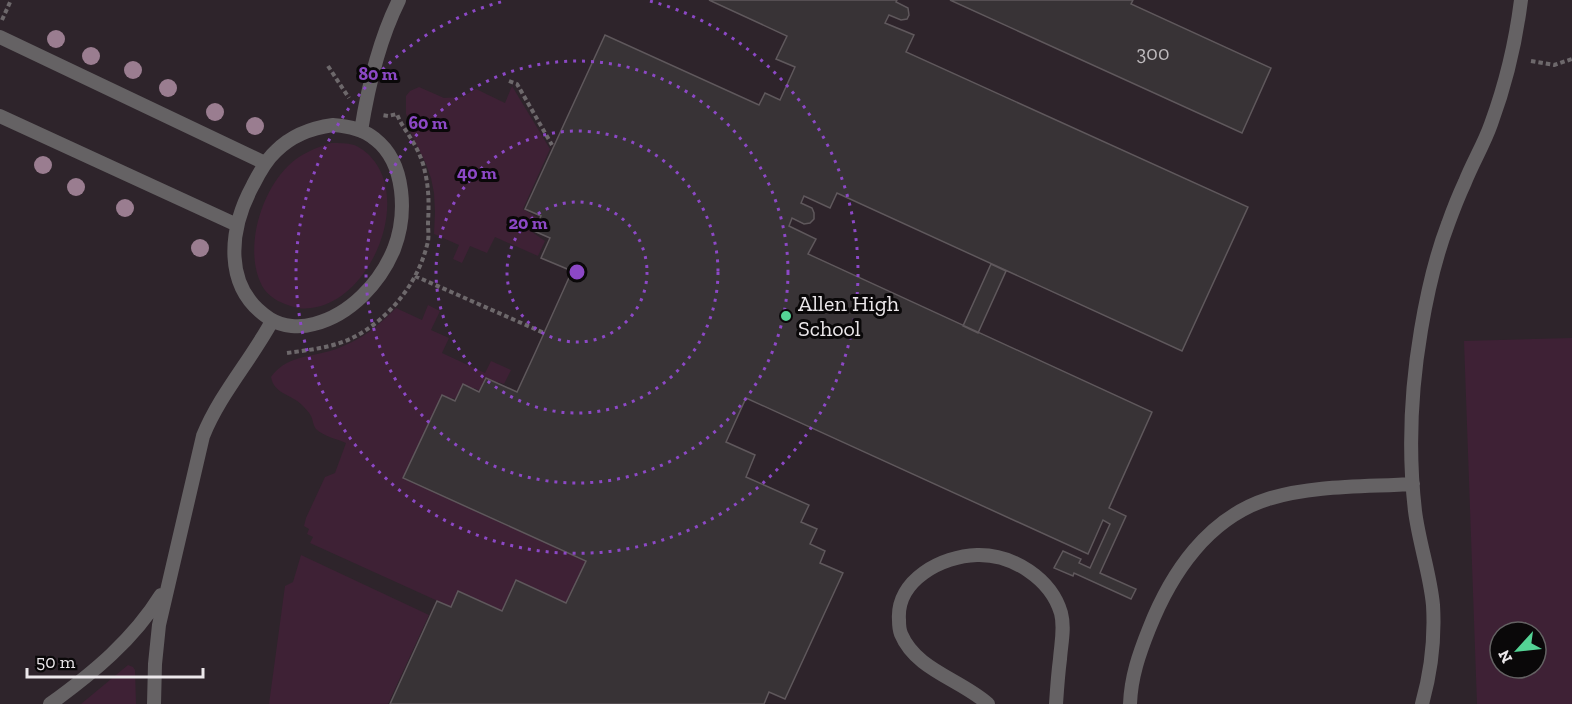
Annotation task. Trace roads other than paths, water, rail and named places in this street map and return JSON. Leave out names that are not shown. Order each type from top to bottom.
[{"type":"lane","points":[[361,131],[380,50],[399,0]]},
{"type":"lane","points":[[1422,704],[1431,663],[1433,635],[1432,604],[1415,512],[1411,448],[1413,402],[1421,329],[1435,264],[1447,226],[1491,125],[1502,90],[1521,0]]},
{"type":"lane","points":[[0,37],[265,163]]},
{"type":"lane","points":[[0,116],[237,225]]},
{"type":"lane","points":[[339,125],[361,131],[383,146],[393,163],[400,185],[401,218],[395,247],[370,286],[352,306],[332,318],[308,326],[294,327],[272,321],[245,295],[234,259],[237,225],[250,189],[275,151],[303,133],[318,127],[339,125]]},
{"type":"lane","points":[[154,704],[156,643],[202,436],[219,403],[262,340],[272,321]]},
{"type":"lane","points":[[1130,704],[1135,665],[1157,609],[1167,589],[1188,558],[1218,526],[1256,504],[1291,494],[1413,484]]},
{"type":"lane","points":[[988,704],[917,657],[899,631],[899,604],[905,592],[923,573],[951,559],[978,555],[1005,559],[1025,568],[1041,580],[1056,601],[1062,615],[1063,633],[1056,704]]},
{"type":"lane","points":[[50,704],[84,680],[117,650],[155,604],[168,582]]},
{"type":"place","name":"Allen High School","points":[[786,316]]}]
